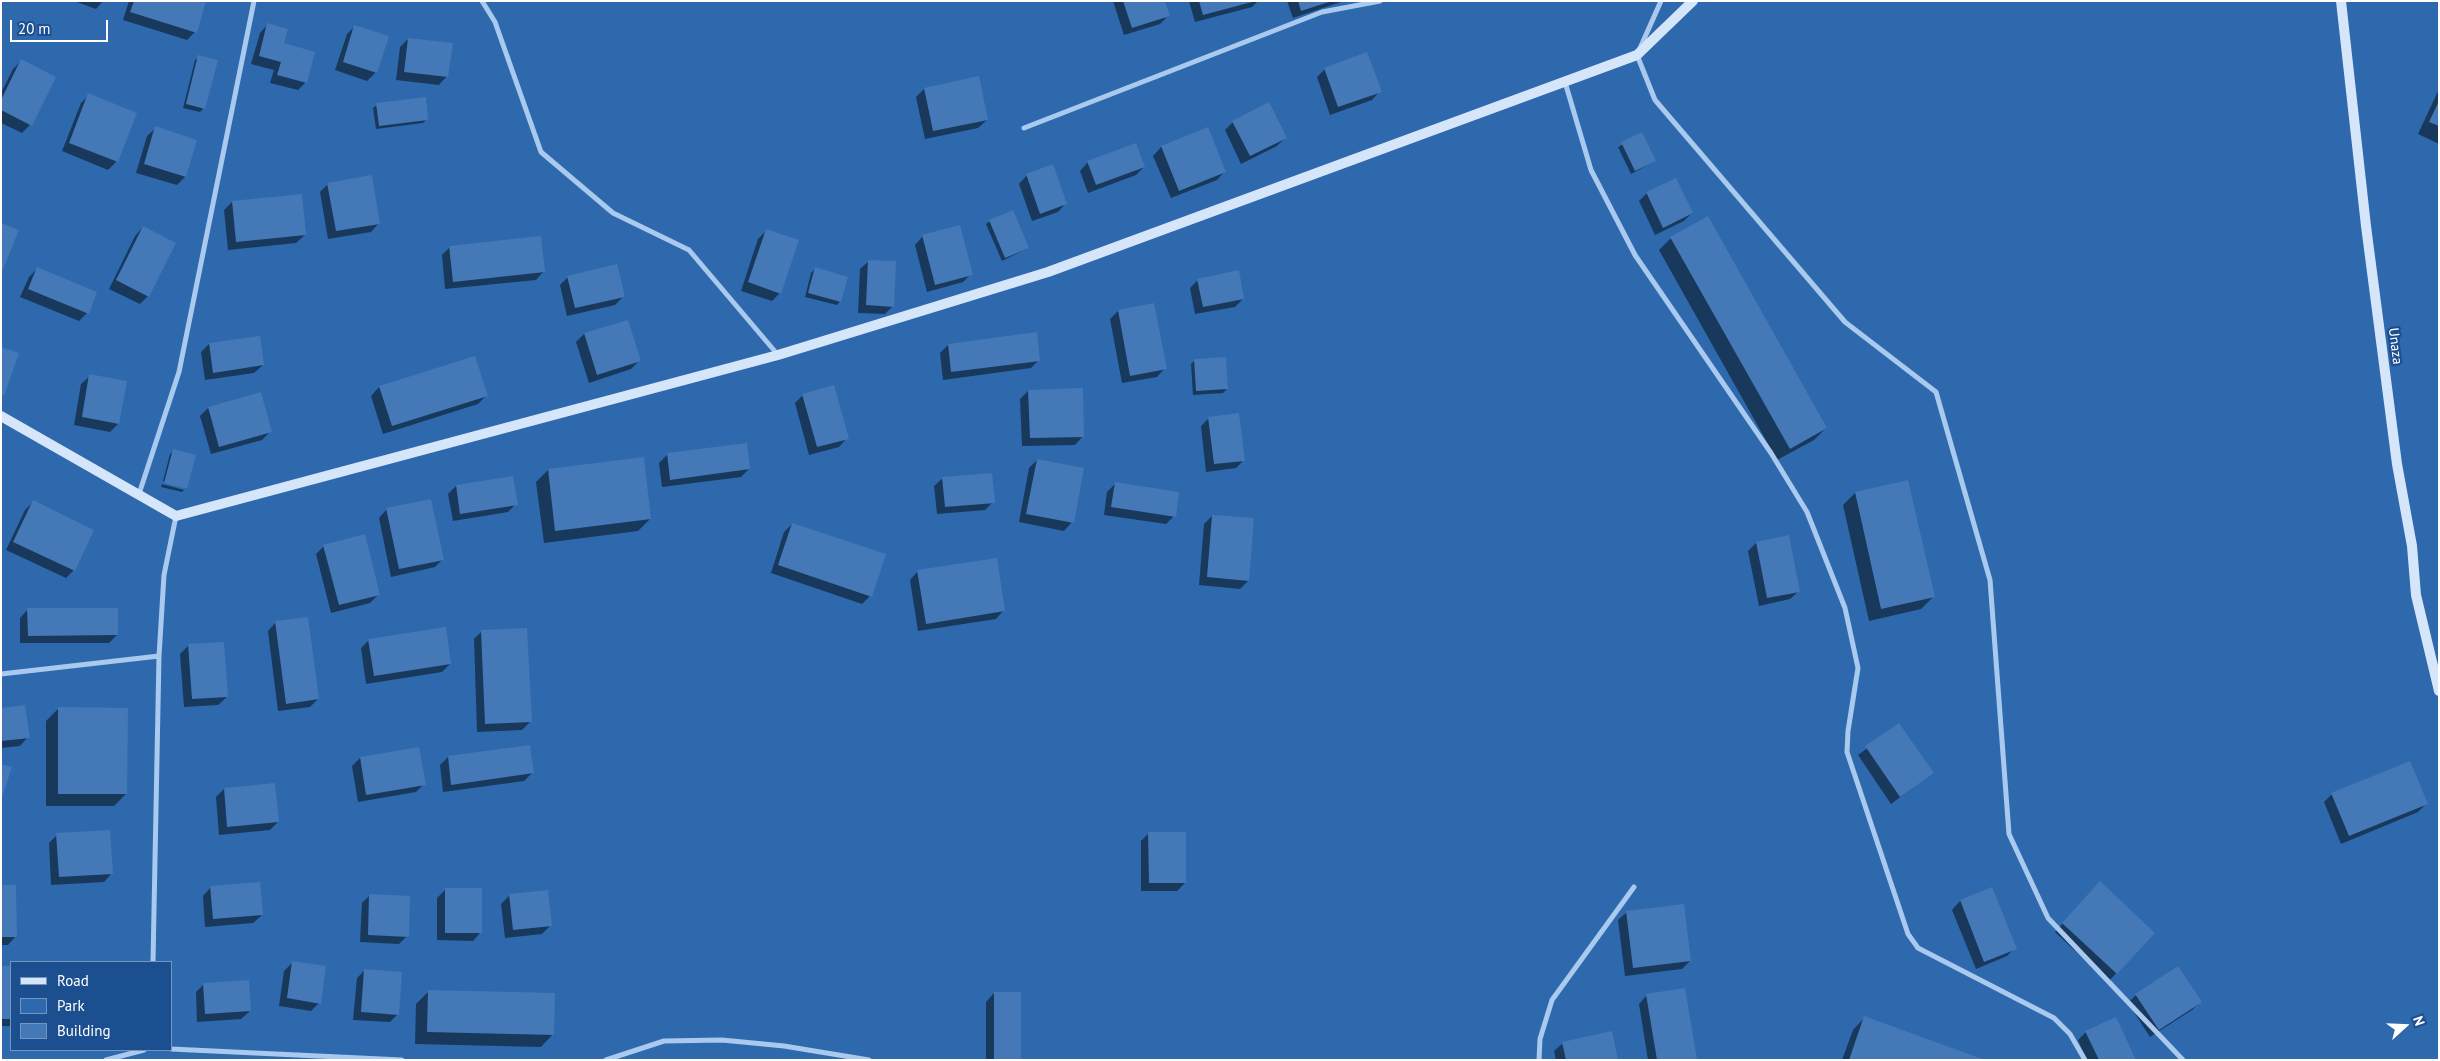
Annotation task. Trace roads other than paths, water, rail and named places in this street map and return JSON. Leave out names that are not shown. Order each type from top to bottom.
[{"type":"street","points":[[139,495],[180,372],[254,1]]},
{"type":"street","points":[[482,1],[495,22],[541,152],[613,213],[689,250],[778,355]]},
{"type":"street","points":[[1024,128],[1322,12],[1380,1]]},
{"type":"street","points":[[1661,1],[1637,55],[1655,100],[1845,322],[1936,392],[1990,580],[2009,834],[2048,918],[2183,1060]]},
{"type":"street","points":[[1,416],[176,516],[778,355],[1048,272],[1637,55],[1693,1]]},
{"type":"street","name":"Unaza","points":[[2341,1],[2367,235],[2397,464],[2412,546],[2416,595],[2439,691]]},
{"type":"street","points":[[1565,81],[1591,170],[1635,255],[1771,453],[1807,512],[1845,608],[1858,668],[1848,731],[1848,752],[1908,934],[1918,948],[2054,1018],[2070,1034],[2085,1060]]},
{"type":"street","points":[[153,961],[159,656],[164,576],[176,516]]},
{"type":"street","points":[[1,674],[159,656]]},
{"type":"street","points":[[1539,1060],[1540,1039],[1552,1000],[1634,887]]},
{"type":"street","points":[[606,1060],[664,1041],[722,1040],[784,1046],[869,1060]]},
{"type":"street","points":[[172,1049],[402,1060]]},
{"type":"street","points":[[106,1060],[140,1051]]}]
